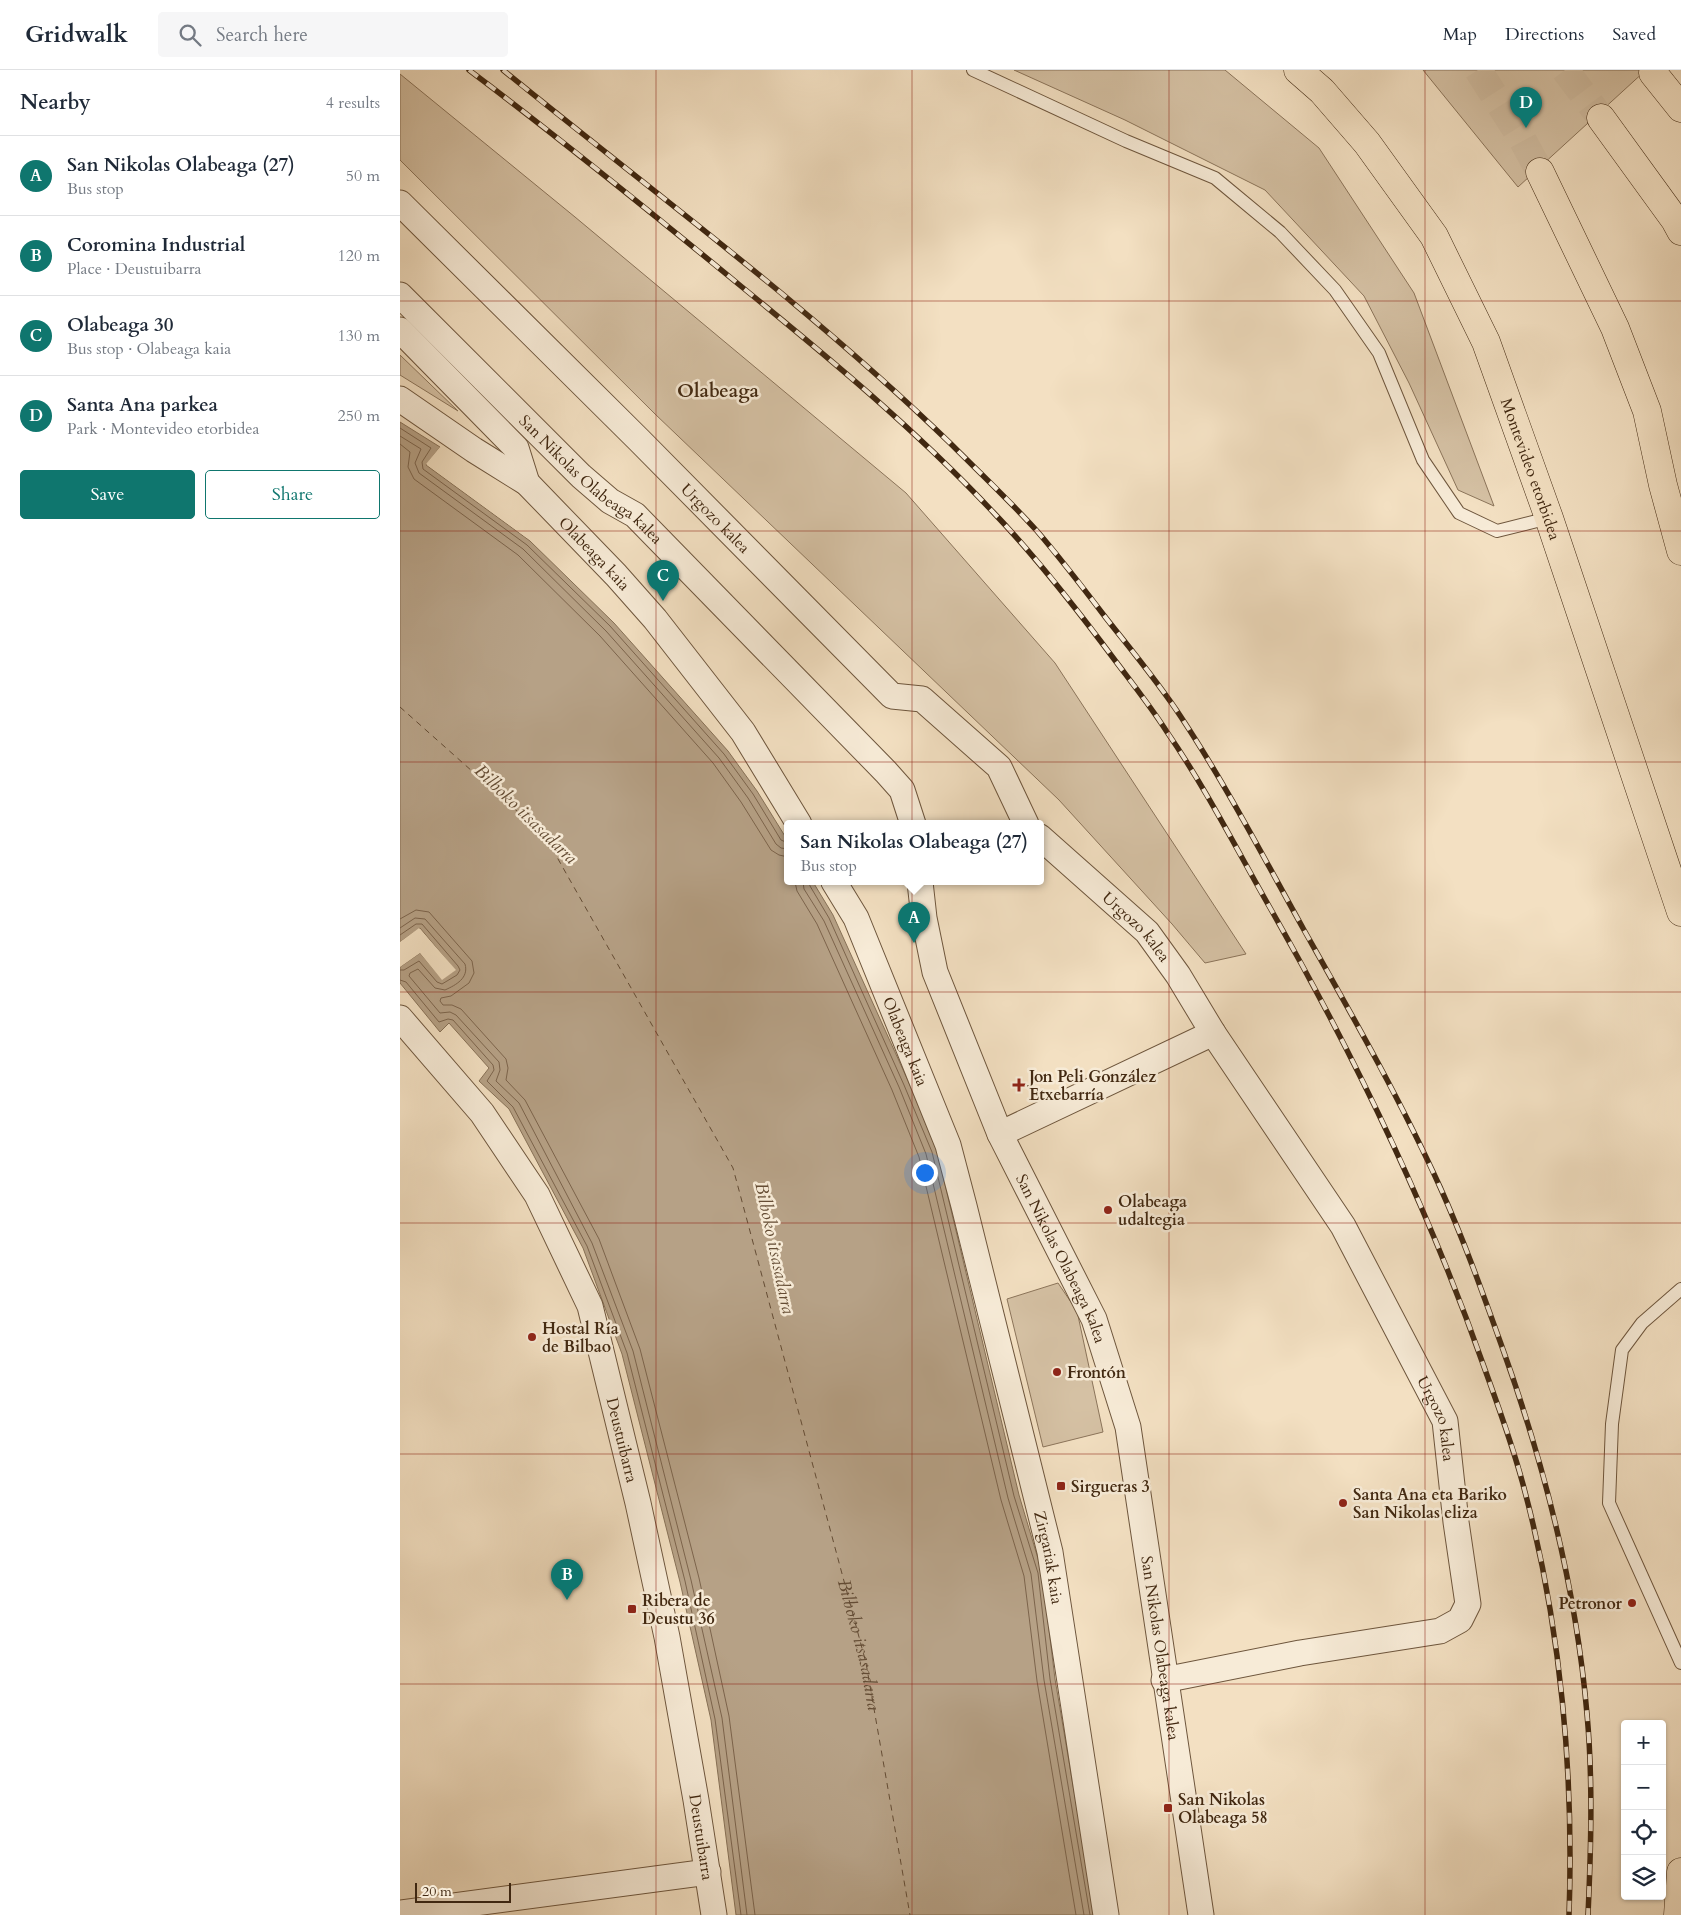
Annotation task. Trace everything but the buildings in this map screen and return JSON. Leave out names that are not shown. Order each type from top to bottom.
[{"type":"main road","name":"Montevideo etorbidea","points":[[1298,70],[1322,91],[1367,143],[1434,236],[1486,342],[1548,518],[1681,912]]},
{"type":"main road","points":[[1653,73],[1681,108]]},
{"type":"main road","points":[[1601,118],[1681,231]]},
{"type":"main road","points":[[1540,172],[1616,328],[1647,411],[1663,485],[1681,551]]},
{"type":"main road","points":[[1678,1915],[1681,1872]]},
{"type":"street","name":"Urgozo kalea","points":[[400,203],[892,696],[922,699],[999,767],[1024,820]]},
{"type":"street","name":"San Nikolas Olabeaga kalea","points":[[400,295],[581,476],[610,501],[635,515],[886,772],[902,790],[911,820]]},
{"type":"street","name":"San Nikolas Olabeaga kalea","points":[[400,330],[516,448],[527,483]]},
{"type":"street","name":"Olabeaga kaia","points":[[400,399],[474,450],[527,483],[616,575],[655,619],[743,732],[797,820]]},
{"type":"street","name":"Urgozo kalea","points":[[1044,841],[1146,932],[1178,975],[1213,1033],[1343,1226],[1445,1421],[1456,1522],[1468,1604],[1460,1620],[1440,1631],[1300,1653],[1164,1680]]},
{"type":"street","name":"Olabeaga kaia","points":[[836,885],[856,918],[948,1145],[964,1206]]},
{"type":"street","name":"San Nikolas Olabeaga kalea","points":[[920,885],[924,918],[935,972],[1000,1134],[1094,1319],[1128,1427],[1152,1580],[1164,1680],[1201,1915]]},
{"type":"street","name":"Deustuibarra","points":[[400,1018],[482,1114],[537,1194],[590,1306],[638,1503],[667,1637],[714,1915]]},
{"type":"street","points":[[1000,1134],[1213,1033]]},
{"type":"street","name":"Zirgariak kaia","points":[[964,1206],[1050,1552],[1106,1915]]},
{"type":"street","points":[[400,1913],[708,1872]]},
{"type":"lane","points":[[974,70],[1126,141],[1215,178],[1280,232],[1335,290],[1379,352],[1422,460],[1459,513],[1497,530],[1548,518]]},
{"type":"lane","points":[[1681,1289],[1642,1323],[1622,1350],[1612,1424],[1609,1503],[1681,1663]]},
{"type":"shaded area","points":[[1014,70],[1225,70],[1319,148],[1414,293],[1494,506],[1458,490],[1409,383],[1364,296],[1265,190],[1125,120]]},
{"type":"shaded area","points":[[1423,70],[1646,70],[1518,187]]},
{"type":"shaded area","points":[[400,74],[906,493],[1055,663],[1246,954],[1205,963],[1059,800],[655,414],[400,160]]},
{"type":"shaded area","points":[[400,355],[458,411],[400,375]]},
{"type":"shaded area","name":"Frontón","points":[[1058,1283],[1077,1311],[1103,1432],[1043,1447],[1007,1299]]},
{"type":"water","name":"Bilboko itsasadarra","points":[[400,422],[440,447],[426,465],[530,541],[614,623],[728,751],[757,791],[784,835],[784,885],[815,885],[833,915],[909,1083],[937,1151],[1019,1495],[1042,1572],[1055,1679],[1095,1915],[736,1915],[711,1720],[680,1582],[622,1354],[583,1248],[509,1109],[479,1081],[489,1068],[449,1023],[440,1032],[400,983],[400,967],[420,953],[442,979],[455,970],[420,928],[400,942]]},
{"type":"pier","points":[[440,447],[442,449],[429,464],[528,536],[527,538],[426,464]]},
{"type":"pier","points":[[419,928],[456,970],[442,980],[420,953],[400,967],[400,964],[420,951],[442,976],[452,970],[419,931],[400,944],[400,942]]},
{"type":"ferry route","points":[[400,707],[545,836],[733,1168],[866,1663],[910,1915]]},
{"type":"tunnel","points":[[1478,70],[1522,139],[1540,172]]},
{"type":"tunnel","points":[[1565,70],[1601,118]]},
{"type":"railway","points":[[469,70],[607,177],[807,341],[934,452],[993,512],[1056,584],[1154,713],[1207,796],[1300,961],[1386,1130],[1438,1246],[1511,1443],[1537,1543],[1556,1649],[1567,1755],[1570,1862],[1569,1915]]},
{"type":"railway","points":[[503,70],[731,252],[843,345],[897,393],[994,486],[1046,542],[1154,679],[1198,743],[1229,795],[1375,1057],[1425,1154],[1464,1245],[1517,1389],[1556,1526],[1575,1619],[1582,1667],[1589,1739],[1591,1789],[1588,1915]]},
{"type":"place","name":"Santa Ana parkea","points":[[1526,128]]},
{"type":"place","name":"Olabeaga 30","points":[[663,601]]},
{"type":"place","name":"San Nikolas Olabeaga (27)","points":[[914,943]]},
{"type":"place","name":"Jon Peli González Etxebarría","points":[[1019,1085]]},
{"type":"place","name":"Olabeaga udaltegia","points":[[1108,1210]]},
{"type":"place","name":"Hostal Ría de Bilbao","points":[[532,1337]]},
{"type":"place","name":"Frontón","points":[[1057,1372]]},
{"type":"place","name":"Sirgueras 3","points":[[1061,1486]]},
{"type":"place","name":"Santa Ana eta Bariko San Nikolas eliza","points":[[1343,1503]]},
{"type":"place","name":"Coromina Industrial","points":[[567,1600]]},
{"type":"place","name":"Petronor","points":[[1632,1603]]},
{"type":"place","name":"Ribera de Deustu 36","points":[[632,1609]]},
{"type":"place","name":"San Nikolas Olabeaga 58","points":[[1168,1808]]},
{"type":"district","name":"Olabeaga","points":[[718,390]]}]
